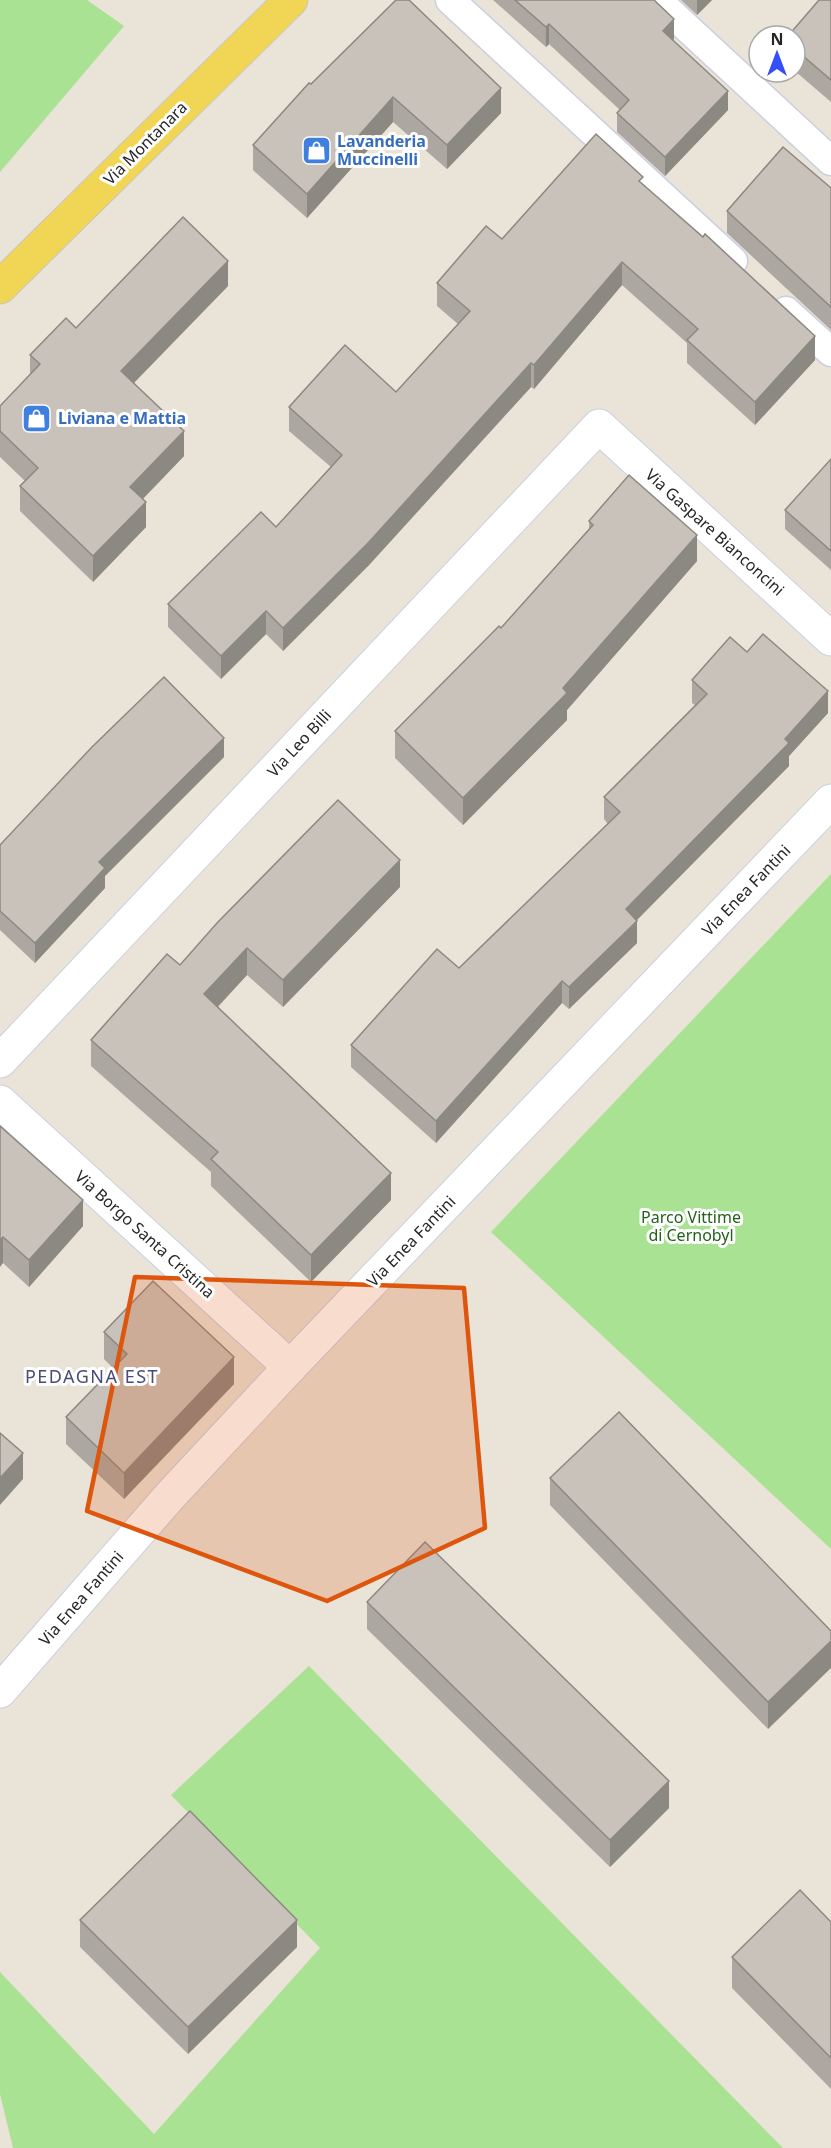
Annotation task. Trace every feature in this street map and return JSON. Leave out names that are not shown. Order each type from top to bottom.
[{"type":"main road","name":"Via Montanara","points":[[0,287],[291,0]]},
{"type":"street","name":"Via Gaspare Bianconcini","points":[[599,426],[831,639]]},
{"type":"street","name":"Via Leo Billi","points":[[0,1061],[599,426]]},
{"type":"street","name":"Via Enea Fantini","points":[[0,1691],[170,1497],[290,1367],[831,801]]},
{"type":"street","name":"Via Borgo Santa Cristina","points":[[0,1101],[290,1367]]},
{"type":"lane","points":[[450,0],[831,352]]},
{"type":"lane","points":[[657,0],[831,161]]},
{"type":"highlighted area","points":[[135,1277],[464,1288],[485,1528],[327,1601],[87,1511]]},
{"type":"green space","points":[[0,0],[87,0],[124,26],[0,172]]},
{"type":"green space","name":"Parco Vittime di Cernobyl","points":[[831,874],[831,1549],[491,1232]]},
{"type":"green space","points":[[309,1666],[783,2148],[13,2148],[0,2094],[0,1972],[154,2134],[320,1948],[171,1795]]},
{"type":"building","points":[[396,0],[409,0],[501,88],[447,145],[393,97],[307,194],[253,145],[309,83],[311,84]]},
{"type":"building","points":[[515,0],[654,0],[674,19],[663,31],[728,91],[665,157],[617,113],[629,100],[549,24],[546,27]]},
{"type":"building","points":[[819,0],[831,0],[831,80],[807,59],[807,24],[798,24]]},
{"type":"building","points":[[596,134],[643,177],[639,181],[703,237],[705,234],[815,336],[755,402],[687,340],[698,329],[622,262],[534,365],[531,363],[369,542],[283,628],[266,611],[221,656],[168,604],[261,512],[276,527],[342,455],[289,407],[345,345],[396,392],[470,311],[437,283],[486,226],[502,239]]},
{"type":"building","points":[[783,147],[831,188],[831,307],[727,211]]},
{"type":"building","points":[[183,217],[228,261],[121,371],[184,431],[130,487],[146,502],[93,556],[20,486],[38,468],[0,431],[0,406],[40,364],[30,355],[66,318],[76,328]]},
{"type":"building","points":[[831,459],[831,551],[785,510]]},
{"type":"building","points":[[629,475],[697,535],[563,688],[567,693],[463,798],[395,731],[499,626],[501,628],[593,525],[589,521]]},
{"type":"building","points":[[763,634],[828,691],[785,739],[789,743],[626,909],[637,921],[569,987],[562,981],[436,1121],[351,1045],[437,949],[459,968],[620,812],[604,797],[707,694],[692,680],[730,637],[747,652]]},
{"type":"building","points":[[164,677],[224,738],[99,862],[105,868],[35,943],[0,911],[0,845],[92,747]]},
{"type":"building","points":[[338,800],[400,860],[283,980],[247,948],[204,994],[391,1173],[311,1255],[211,1159],[218,1152],[91,1040],[167,954],[180,965],[217,923]]},
{"type":"building","points":[[0,1126],[83,1200],[29,1260],[3,1237],[0,1240]]},
{"type":"building","points":[[153,1281],[234,1357],[124,1473],[66,1417],[127,1354],[104,1332]]},
{"type":"building","points":[[619,1412],[831,1631],[831,1641],[768,1702],[550,1478]]},
{"type":"building","points":[[0,1433],[23,1453],[0,1478]]},
{"type":"building","points":[[425,1542],[669,1781],[610,1840],[367,1602]]},
{"type":"building","points":[[190,1811],[297,1920],[188,2027],[80,1920]]},
{"type":"building","points":[[800,1890],[831,1922],[831,2058],[732,1957]]},
{"type":"place","name":"Lavanderia Muccinelli","points":[[316,150]]},
{"type":"place","name":"Liviana e Mattia","points":[[37,418]]},
{"type":"district","name":"PEDAGNA EST","points":[[92,1376]]}]
